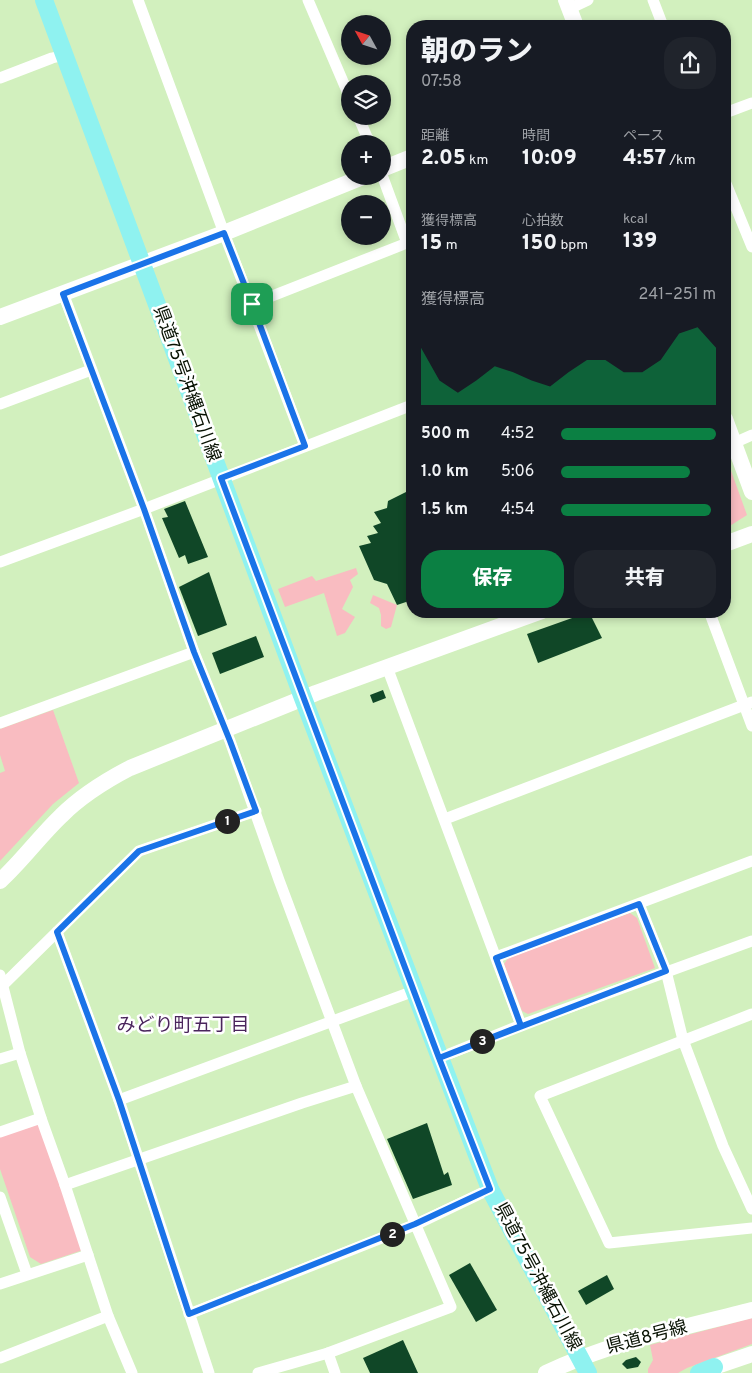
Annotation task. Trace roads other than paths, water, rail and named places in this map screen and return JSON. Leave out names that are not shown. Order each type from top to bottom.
[{"type":"main road","name":"県道75号沖縄石川線","points":[[44,0],[221,478],[490,1189],[584,1365]]},
{"type":"street","points":[[138,0],[305,446]]},
{"type":"street","points":[[308,0],[341,77]]},
{"type":"street","points":[[574,20],[568,4],[588,0]]},
{"type":"street","points":[[653,0],[661,20]]},
{"type":"street","points":[[0,78],[52,58],[65,55]]},
{"type":"street","points":[[731,111],[752,103]]},
{"type":"street","points":[[391,165],[406,159]]},
{"type":"street","points":[[0,317],[224,233],[343,185]]},
{"type":"street","points":[[386,185],[406,240]]},
{"type":"street","points":[[731,196],[752,247]]},
{"type":"street","points":[[252,304],[406,243]]},
{"type":"street","points":[[63,294],[144,509],[194,652],[256,811],[279,880],[356,1086],[451,1307],[328,1353],[258,1373]]},
{"type":"street","points":[[0,404],[91,370]]},
{"type":"street","points":[[0,562],[144,509],[406,407]]},
{"type":"street","points":[[731,435],[752,492]]},
{"type":"street","points":[[734,443],[752,435]]},
{"type":"street","points":[[731,542],[752,534]]},
{"type":"street","points":[[0,881],[18,864],[60,816],[88,793],[130,768],[304,698],[523,618]]},
{"type":"street","points":[[711,618],[748,704],[752,726]]},
{"type":"street","points":[[0,723],[194,652]]},
{"type":"street","points":[[387,667],[521,1026]]},
{"type":"street","points":[[444,819],[748,704]]},
{"type":"street","points":[[132,1373],[108,1316],[41,1118],[20,1052],[1,982],[57,932],[139,851],[256,811]]},
{"type":"street","points":[[496,958],[752,861]]},
{"type":"street","points":[[639,904],[666,971],[683,1040],[723,1146],[752,1209]]},
{"type":"street","points":[[57,932],[119,1100],[209,1373]]},
{"type":"street","points":[[439,1058],[752,940]]},
{"type":"street","points":[[119,1100],[414,991]]},
{"type":"street","points":[[752,1014],[540,1096],[609,1243],[752,1228]]},
{"type":"street","points":[[0,1059],[20,1052]]},
{"type":"street","points":[[65,1185],[356,1086]]},
{"type":"street","points":[[0,1132],[41,1118]]},
{"type":"street","points":[[189,1314],[415,1224],[490,1189]]},
{"type":"street","points":[[1,1202],[27,1274]]},
{"type":"street","points":[[0,1284],[88,1255]]},
{"type":"street","name":"県道8号線","points":[[546,1373],[584,1365],[620,1344],[752,1310]]},
{"type":"street","points":[[0,1358],[108,1316]]},
{"type":"street","points":[[328,1353],[335,1373]]},
{"type":"street","points":[[710,1371],[752,1354]]},
{"type":"district","name":"みどり町五丁目","points":[[183,1026]]}]
